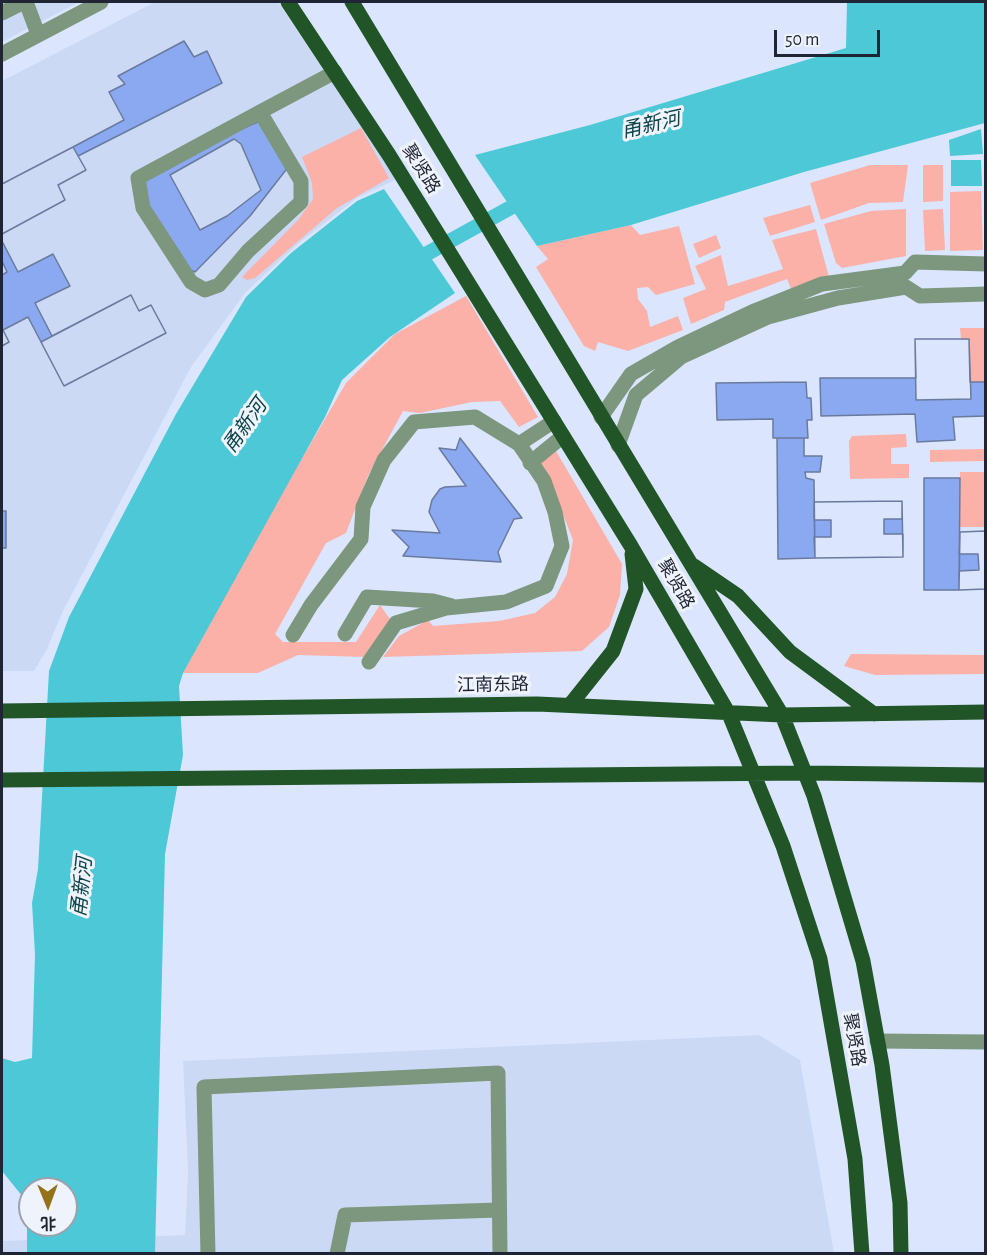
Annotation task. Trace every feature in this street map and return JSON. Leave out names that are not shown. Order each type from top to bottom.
[{"type":"main road","name":"聚贤路","points":[[288,2],[428,218],[554,421],[631,546],[729,714],[783,846],[820,959],[855,1159],[862,1254]]},
{"type":"main road","name":"聚贤路","points":[[352,2],[782,715],[814,796],[863,961],[878,1041],[900,1203],[901,1254]]},
{"type":"main road","points":[[570,705],[613,651],[636,589],[631,546]]},
{"type":"main road","points":[[688,562],[738,596],[790,652],[874,714]]},
{"type":"main road","name":"江南东路","points":[[2,711],[537,704],[782,715],[986,712]]},
{"type":"main road","points":[[2,780],[804,773],[986,775]]},
{"type":"street","points":[[2,13],[25,2],[39,34]]},
{"type":"street","points":[[2,54],[101,2]]},
{"type":"street","points":[[260,112],[301,181],[301,202],[248,251],[219,285],[205,290],[191,282],[143,208],[138,178],[260,112],[335,72]]},
{"type":"street","points":[[601,417],[631,374],[678,347],[752,312],[822,284],[905,273],[915,262],[986,264]]},
{"type":"street","points":[[618,445],[636,395],[681,357],[768,317],[838,298],[906,287],[920,296],[986,294]]},
{"type":"street","points":[[293,635],[311,605],[361,539],[363,507],[384,460],[414,422],[475,417],[519,444],[544,481],[555,512],[562,546],[546,586],[506,602],[457,607],[396,622],[369,662]]},
{"type":"street","points":[[519,444],[554,421]]},
{"type":"street","points":[[530,463],[563,436]]},
{"type":"street","points":[[345,634],[367,597],[433,601],[457,607]]},
{"type":"street","points":[[878,1041],[986,1042]]},
{"type":"street","points":[[208,1254],[204,1087],[498,1073],[500,1254]]},
{"type":"street","points":[[337,1254],[345,1215],[498,1210]]},
{"type":"shaded area","points":[[2,2],[79,2],[2,42]]},
{"type":"shaded area","points":[[155,2],[278,2],[397,179],[357,198],[299,243],[246,292],[191,367],[34,671],[2,671],[2,81]]},
{"type":"shaded area","points":[[361,128],[389,178],[337,208],[255,278],[247,280],[242,277],[298,220],[313,199],[312,183],[302,157]]},
{"type":"shaded area","points":[[870,165],[908,165],[903,202],[869,203],[821,220],[810,183]]},
{"type":"shaded area","points":[[923,165],[943,165],[943,201],[923,202]]},
{"type":"shaded area","points":[[981,191],[983,250],[950,251],[950,192]]},
{"type":"shaded area","points":[[810,205],[815,222],[770,236],[763,218]]},
{"type":"shaded area","points":[[906,209],[906,256],[842,268],[836,263],[824,224],[871,211]]},
{"type":"shaded area","points":[[943,209],[945,250],[925,251],[923,210]]},
{"type":"shaded area","points":[[631,225],[640,235],[679,226],[695,284],[656,295],[648,287],[637,288],[638,299],[647,311],[650,327],[678,316],[683,330],[628,351],[598,342],[595,351],[584,346],[536,267],[548,259],[537,246]]},
{"type":"shaded area","points":[[816,229],[829,277],[791,289],[787,279],[725,302],[724,310],[691,324],[683,298],[706,289],[695,266],[721,255],[728,286],[783,269],[772,240]]},
{"type":"shaded area","points":[[716,235],[721,248],[699,258],[693,244]]},
{"type":"shaded area","points":[[466,296],[538,417],[519,427],[500,401],[472,402],[420,413],[403,411],[368,476],[346,533],[326,543],[275,634],[283,642],[356,642],[380,605],[390,619],[367,657],[298,655],[258,673],[183,673],[262,527],[346,383],[395,334]]},
{"type":"shaded area","points":[[960,328],[985,328],[985,382],[970,382],[969,340],[961,339]]},
{"type":"shaded area","points":[[906,434],[907,447],[891,448],[891,464],[909,464],[909,478],[850,479],[849,441],[852,436]]},
{"type":"shaded area","points":[[985,449],[985,461],[930,462],[930,450]]},
{"type":"shaded area","points":[[556,451],[622,564],[620,595],[609,627],[582,651],[383,657],[399,636],[428,620],[433,626],[499,621],[535,613],[555,597],[567,574],[573,540],[559,504],[534,460]]},
{"type":"shaded area","points":[[960,472],[985,472],[985,527],[960,527]]},
{"type":"shaded area","points":[[851,654],[985,655],[985,674],[875,675],[844,666]]},
{"type":"shaded area","points":[[759,1035],[800,1060],[834,1253],[2,1254],[2,1241],[185,1235],[188,1172],[183,1061]]},
{"type":"water","points":[[847,2],[985,2],[985,123],[804,172],[631,225],[537,246],[475,155],[590,125],[846,48]]},
{"type":"water","points":[[981,129],[983,154],[950,156],[949,140]]},
{"type":"water","points":[[951,160],[981,160],[982,186],[951,186]]},
{"type":"water","points":[[384,189],[455,293],[390,337],[342,380],[325,417],[183,673],[179,686],[183,755],[165,854],[155,1253],[27,1253],[27,1237],[78,1237],[78,1177],[18,1177],[18,1191],[2,1171],[2,1058],[15,1062],[32,1058],[35,954],[32,903],[38,869],[49,671],[69,617],[176,414],[246,297],[291,253],[357,201]]},
{"type":"building","points":[[184,41],[194,57],[207,51],[222,83],[78,156],[73,147],[124,120],[109,92],[125,84],[118,76]]},
{"type":"building","points":[[260,121],[289,166],[250,216],[195,272],[188,269],[152,215],[141,183],[223,137]]},
{"type":"building","points":[[234,139],[241,144],[261,190],[227,216],[200,230],[170,175]]},
{"type":"building","points":[[73,147],[86,170],[58,185],[65,200],[2,234],[2,184]]},
{"type":"building","points":[[73,147],[86,170],[58,185],[65,200],[2,234],[2,184]]},
{"type":"building","points":[[2,241],[18,272],[53,254],[70,286],[35,303],[52,336],[131,295],[139,311],[151,305],[166,333],[64,386],[28,317],[3,330],[9,342],[2,346],[2,275],[7,272],[2,261]]},
{"type":"building","points":[[131,295],[139,311],[151,305],[166,333],[64,386],[41,342]]},
{"type":"building","points":[[2,328],[9,342],[2,346]]},
{"type":"building","points":[[915,339],[969,339],[970,382],[986,382],[986,416],[953,417],[955,440],[917,442],[915,414],[821,416],[820,378],[916,378]]},
{"type":"building","points":[[915,339],[969,339],[971,399],[916,400]]},
{"type":"building","points":[[806,382],[807,398],[811,398],[812,420],[807,420],[808,438],[773,438],[773,419],[717,420],[716,383]]},
{"type":"building","points":[[460,438],[522,518],[514,519],[498,552],[501,562],[403,556],[409,547],[392,530],[440,533],[429,512],[432,500],[440,489],[466,486],[439,448],[456,450]]},
{"type":"building","points":[[777,438],[804,438],[804,456],[822,456],[820,472],[805,472],[806,478],[814,480],[815,558],[778,559]]},
{"type":"building","points":[[924,478],[960,478],[959,590],[924,590]]},
{"type":"building","points":[[902,501],[903,557],[815,558],[814,502]]},
{"type":"building","points":[[902,501],[902,519],[884,519],[884,534],[903,534],[903,557],[815,558],[814,537],[831,537],[831,520],[814,520],[814,502]]},
{"type":"building","points":[[2,511],[6,511],[6,548],[2,548]]},
{"type":"building","points":[[986,531],[986,589],[959,590],[960,532]]},
{"type":"building","points":[[986,531],[986,589],[959,590],[959,571],[979,570],[978,554],[959,554],[960,532]]},
{"type":"waterway","name":"甬新河","points":[[410,263],[528,198]]}]
